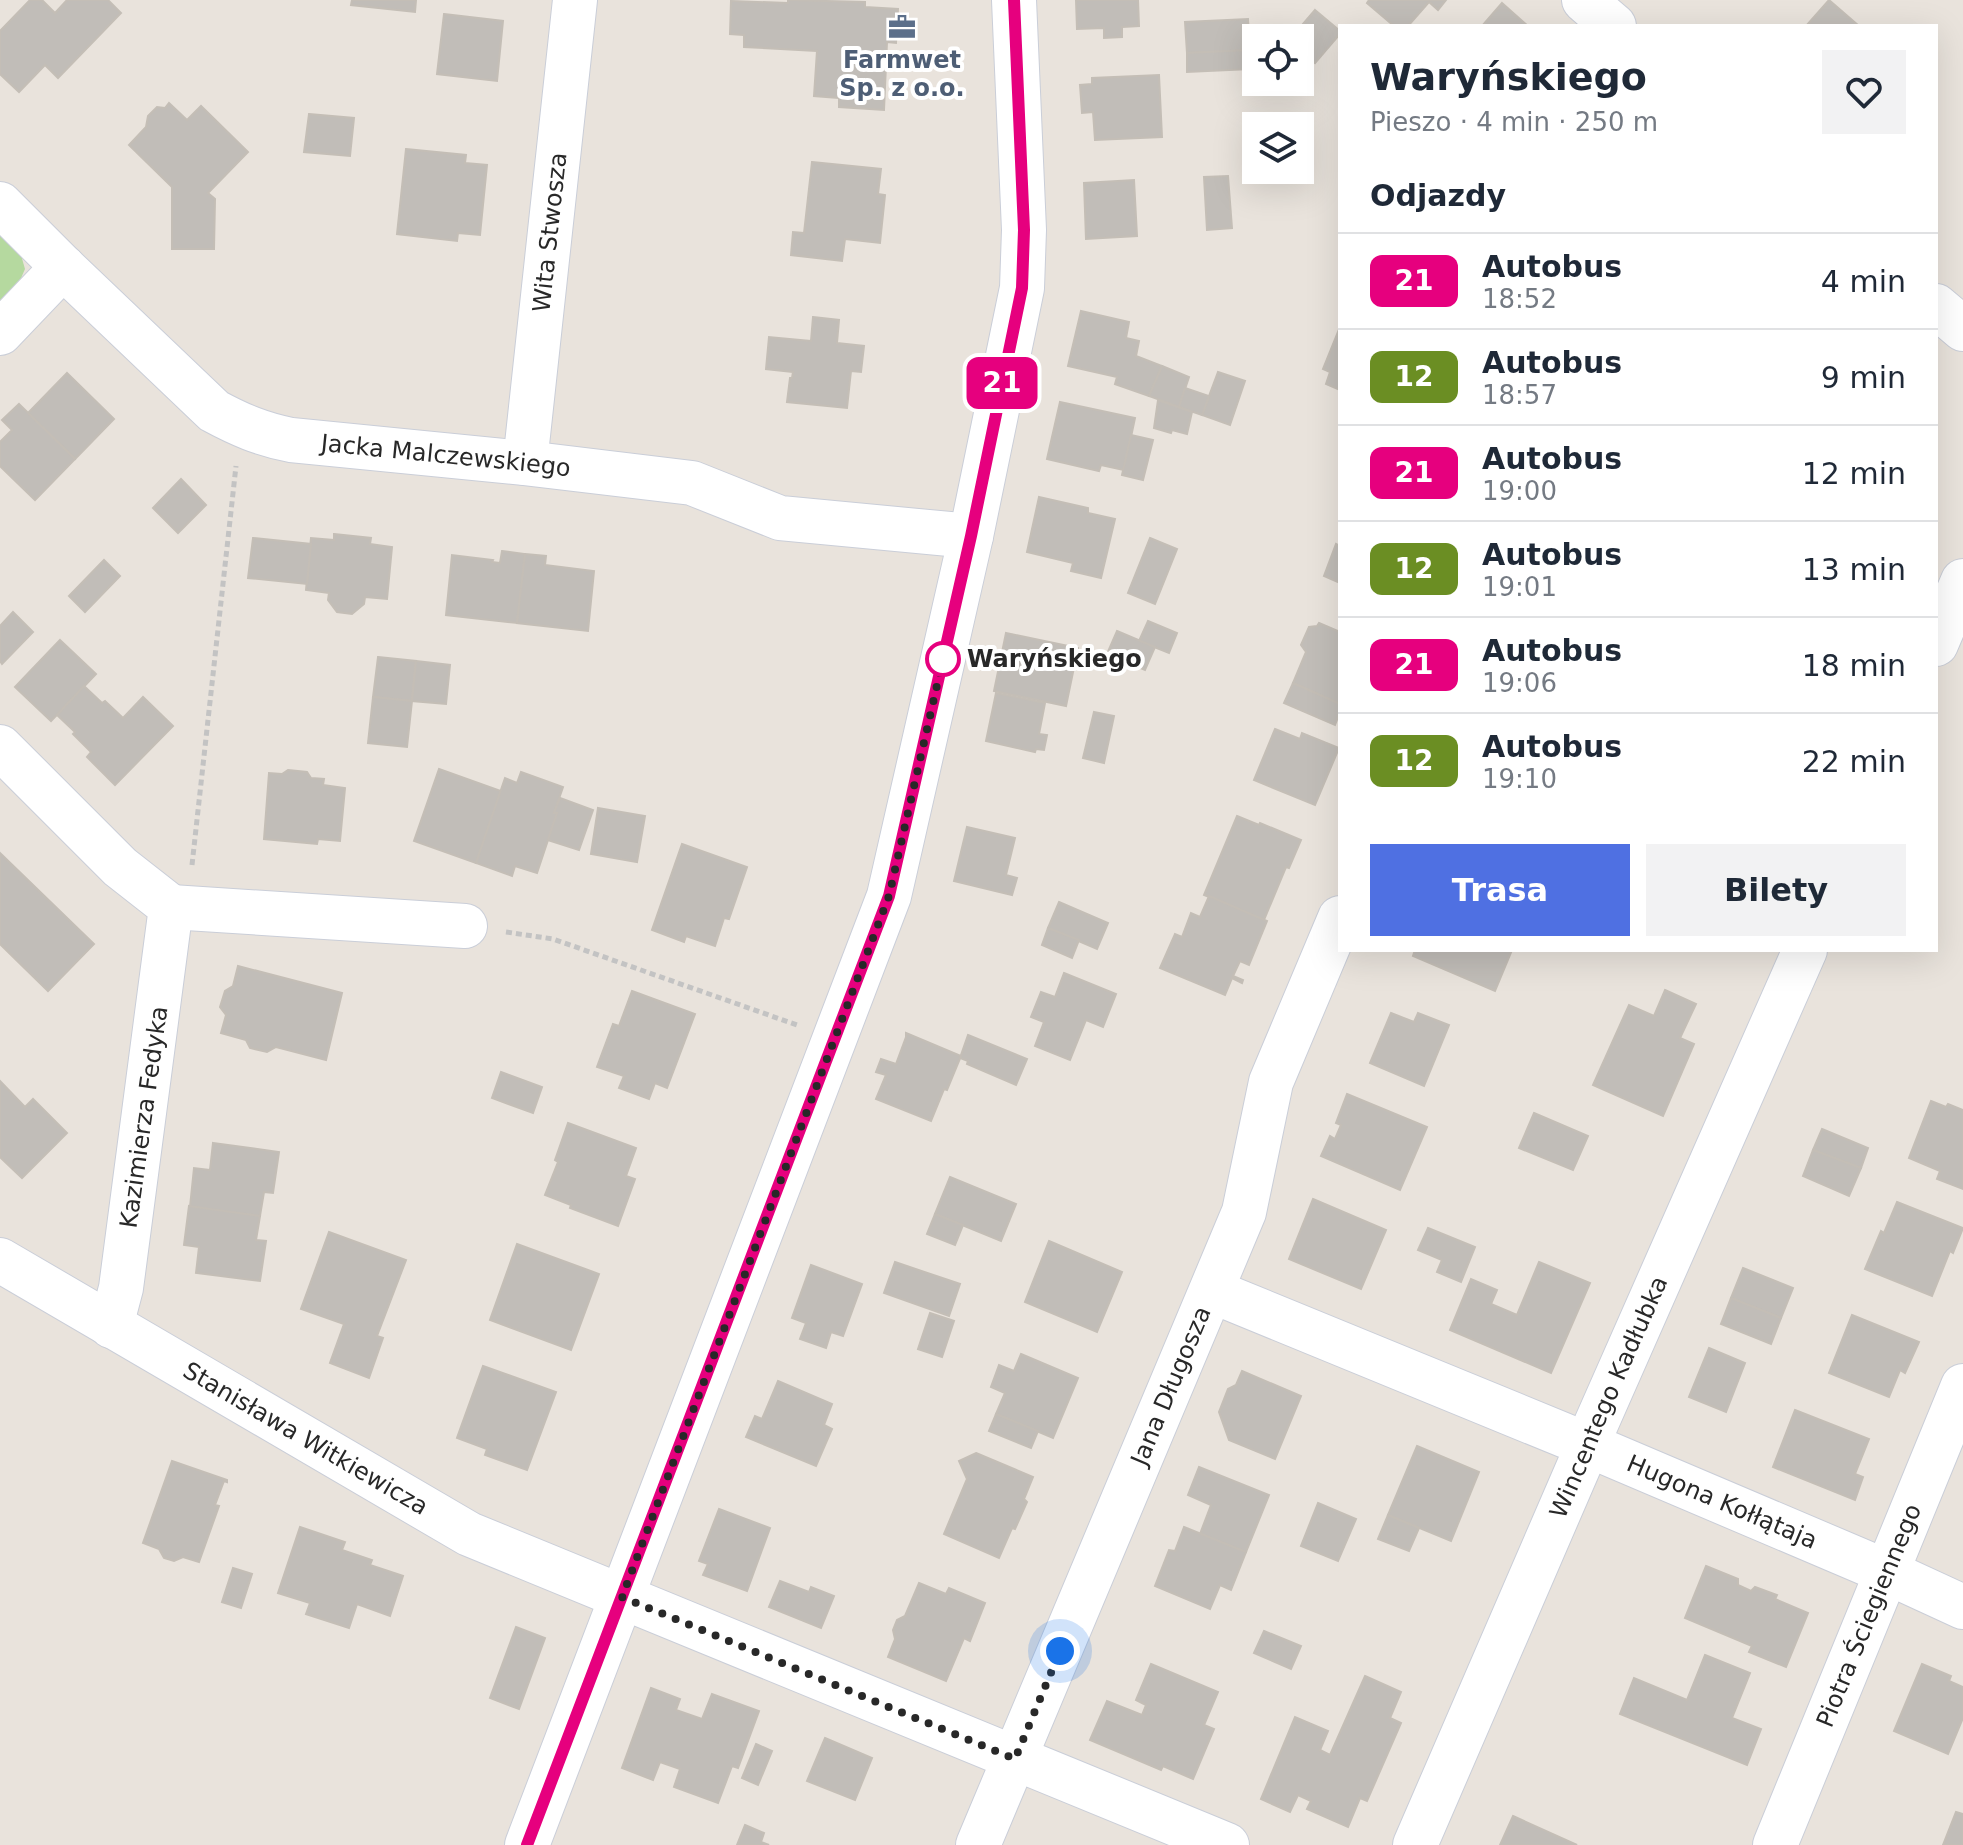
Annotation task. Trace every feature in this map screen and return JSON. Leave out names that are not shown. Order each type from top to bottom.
[{"type":"street","name":"Wita Stwosza","points":[[525,463],[575,0]]},
{"type":"street","points":[[527,1845],[889,896],[971,536],[1022,288],[1024,230],[1014,0]]},
{"type":"street","points":[[1584,0],[1612,24]]},
{"type":"street","name":"Jacka Malczewskiego","points":[[0,204],[214,411],[265,435],[692,483],[780,518],[971,536]]},
{"type":"street","points":[[0,333],[63,267]]},
{"type":"street","points":[[1938,308],[1963,329]]},
{"type":"street","points":[[1938,639],[1963,581]]},
{"type":"street","points":[[0,747],[120,867],[171,907],[465,926]]},
{"type":"street","name":"Kazimierza Fedyka","points":[[111,1326],[121,1288],[171,907]]},
{"type":"street","name":"Jana Długosza","points":[[978,1845],[1244,1212],[1271,1082],[1338,923]]},
{"type":"street","name":"Wincentego Kadłubka","points":[[1415,1845],[1588,1445],[1792,954]]},
{"type":"street","name":"Stanisława Witkiewicza","points":[[0,1260],[469,1534],[1227,1845]]},
{"type":"street","name":"Hugona Kołłątaja","points":[[1212,1291],[1588,1445],[1963,1607]]},
{"type":"street","name":"Piotra Ściegiennego","points":[[1775,1845],[1963,1386]]},
{"type":"path","points":[[171,907],[190,883],[241,425]]},
{"type":"path","points":[[465,926],[553,939],[834,1038]]},
{"type":"green space","points":[[0,224],[17,241],[25,269],[14,294],[0,307]]},
{"type":"building","points":[[30,0],[42,0],[55,13],[67,0],[108,0],[121,13],[58,78],[45,65],[19,92],[0,74],[0,31]]},
{"type":"building","points":[[352,0],[416,0],[415,12],[351,5]]},
{"type":"building","points":[[788,0],[865,2],[865,7],[898,9],[896,43],[887,42],[884,110],[839,107],[839,98],[814,96],[817,51],[744,47],[744,35],[730,34],[731,1],[788,3]]},
{"type":"building","points":[[1076,0],[1138,0],[1139,26],[1122,27],[1122,37],[1104,38],[1104,28],[1077,29]]},
{"type":"building","points":[[1369,0],[1446,0],[1438,10],[1429,2],[1410,24],[1392,24],[1367,3]]},
{"type":"building","points":[[1829,0],[1857,24],[1808,24]]},
{"type":"building","points":[[1502,3],[1526,24],[1484,24]]},
{"type":"building","points":[[1315,10],[1338,29],[1338,36],[1315,63],[1314,24],[1303,24]]},
{"type":"building","points":[[444,14],[503,21],[497,81],[437,74]]},
{"type":"building","points":[[1248,19],[1248,24],[1242,24],[1242,50],[1187,53],[1185,22]]},
{"type":"building","points":[[1242,50],[1242,69],[1187,72],[1187,53]]},
{"type":"building","points":[[1159,75],[1162,137],[1095,140],[1093,112],[1082,113],[1080,85],[1092,84],[1092,78]]},
{"type":"building","points":[[169,103],[187,120],[201,106],[248,152],[208,193],[215,199],[214,249],[172,249],[172,187],[129,145],[146,127],[148,116],[157,107],[165,108]]},
{"type":"building","points":[[309,114],[354,118],[350,156],[304,152]]},
{"type":"building","points":[[406,149],[466,155],[465,163],[487,165],[480,235],[458,233],[457,241],[397,234]]},
{"type":"building","points":[[812,162],[881,169],[878,194],[885,195],[880,243],[845,239],[842,261],[791,255],[793,232],[804,233]]},
{"type":"building","points":[[1228,176],[1232,228],[1207,230],[1204,177]]},
{"type":"building","points":[[1134,180],[1137,236],[1086,239],[1084,183]]},
{"type":"building","points":[[1081,311],[1129,322],[1126,338],[1139,341],[1136,356],[1162,366],[1149,396],[1115,384],[1117,377],[1068,366]]},
{"type":"building","points":[[813,317],[839,320],[837,343],[864,346],[861,372],[851,371],[847,408],[787,402],[793,372],[766,369],[769,337],[811,341]]},
{"type":"building","points":[[1338,332],[1338,389],[1326,384],[1330,372],[1323,369]]},
{"type":"building","points":[[1162,366],[1189,377],[1179,407],[1149,396]]},
{"type":"building","points":[[1218,372],[1245,381],[1230,425],[1202,415]]},
{"type":"building","points":[[67,373],[114,419],[75,459],[28,413]]},
{"type":"building","points":[[1185,388],[1209,396],[1202,415],[1179,407]]},
{"type":"building","points":[[1158,400],[1192,412],[1187,434],[1154,428]]},
{"type":"building","points":[[1060,402],[1135,418],[1124,470],[1101,465],[1099,471],[1047,459]]},
{"type":"building","points":[[19,404],[75,459],[35,500],[0,466],[0,442],[12,430],[2,420]]},
{"type":"building","points":[[1131,435],[1153,440],[1143,480],[1122,475]]},
{"type":"building","points":[[181,479],[206,505],[178,533],[153,508]]},
{"type":"building","points":[[1039,497],[1088,508],[1088,513],[1115,519],[1101,578],[1071,571],[1073,563],[1027,552]]},
{"type":"building","points":[[334,534],[371,538],[370,544],[392,547],[387,599],[365,597],[364,604],[352,614],[337,612],[328,600],[329,593],[306,590],[311,538],[334,540]]},
{"type":"building","points":[[253,538],[311,544],[307,584],[248,578]]},
{"type":"building","points":[[1150,538],[1177,549],[1155,604],[1128,593]]},
{"type":"building","points":[[1336,544],[1338,582],[1324,576]]},
{"type":"building","points":[[502,551],[525,554],[517,623],[446,615],[452,555],[500,563]]},
{"type":"building","points":[[525,554],[546,556],[545,565],[594,571],[588,631],[517,623]]},
{"type":"building","points":[[104,560],[120,576],[85,612],[69,596]]},
{"type":"building","points":[[13,612],[33,632],[2,664],[0,626]]},
{"type":"building","points":[[1148,621],[1177,633],[1169,653],[1139,641]]},
{"type":"building","points":[[1319,623],[1338,631],[1338,703],[1293,683],[1306,652],[1301,645],[1309,627]]},
{"type":"building","points":[[1117,631],[1155,647],[1145,670],[1107,654]]},
{"type":"building","points":[[1006,633],[1078,648],[1066,706],[994,691]]},
{"type":"building","points":[[60,640],[96,674],[51,721],[15,687]]},
{"type":"building","points":[[378,657],[416,661],[412,701],[373,697]]},
{"type":"building","points":[[416,661],[450,665],[446,704],[412,701]]},
{"type":"building","points":[[1293,683],[1338,703],[1338,717],[1335,725],[1284,703]]},
{"type":"building","points":[[84,686],[123,718],[143,697],[173,726],[115,785],[87,757],[91,752],[57,715]]},
{"type":"building","points":[[996,693],[1045,703],[1039,734],[1047,735],[1044,750],[1036,749],[1035,752],[986,741]]},
{"type":"building","points":[[373,697],[412,701],[407,747],[368,743]]},
{"type":"building","points":[[1094,712],[1114,716],[1104,763],[1083,758]]},
{"type":"building","points":[[1275,729],[1300,739],[1302,733],[1338,748],[1315,805],[1254,780]]},
{"type":"building","points":[[439,769],[501,791],[476,863],[414,841]]},
{"type":"building","points":[[288,770],[307,772],[311,778],[324,779],[323,785],[345,788],[340,841],[318,839],[317,844],[264,839],[269,773],[282,774]]},
{"type":"building","points":[[521,772],[563,787],[537,873],[515,866],[512,876],[476,863],[505,778],[517,783]]},
{"type":"building","points":[[560,798],[593,810],[579,850],[548,840]]},
{"type":"building","points":[[598,808],[645,816],[637,862],[591,854]]},
{"type":"building","points":[[1237,816],[1301,840],[1264,920],[1204,895]]},
{"type":"building","points":[[967,827],[1015,838],[1006,875],[1017,878],[1012,895],[954,881]]},
{"type":"building","points":[[682,844],[747,867],[729,919],[724,918],[715,946],[686,936],[684,942],[652,930]]},
{"type":"building","points":[[0,853],[94,944],[48,991],[0,944]]},
{"type":"building","points":[[1209,896],[1267,921],[1249,965],[1240,961],[1233,976],[1243,980],[1242,983],[1232,978],[1225,995],[1160,968],[1175,934],[1182,937],[1191,913],[1200,917]]},
{"type":"building","points":[[1059,902],[1108,923],[1097,949],[1048,928]]},
{"type":"building","points":[[1048,928],[1079,940],[1072,958],[1042,945]]},
{"type":"building","points":[[1414,952],[1511,952],[1495,991],[1413,956]]},
{"type":"building","points":[[238,966],[342,993],[326,1060],[276,1047],[267,1052],[250,1048],[246,1040],[221,1033],[226,1015],[220,1007],[225,991],[233,986]]},
{"type":"building","points":[[1064,973],[1116,994],[1103,1027],[1086,1020],[1070,1060],[1035,1046],[1044,1022],[1031,1017],[1041,992],[1055,997]]},
{"type":"building","points":[[1665,990],[1696,1004],[1680,1038],[1694,1044],[1663,1116],[1593,1085],[1629,1005],[1654,1016]]},
{"type":"building","points":[[632,991],[695,1014],[667,1088],[655,1083],[649,1099],[619,1088],[624,1076],[597,1067],[613,1024],[619,1026]]},
{"type":"building","points":[[1391,1013],[1414,1022],[1418,1013],[1449,1025],[1424,1086],[1370,1063]]},
{"type":"building","points":[[906,1033],[961,1056],[931,1121],[876,1099],[886,1075],[876,1072],[881,1059],[896,1064]]},
{"type":"building","points":[[968,1035],[1027,1059],[1016,1085],[960,1058]]},
{"type":"building","points":[[501,1072],[542,1087],[533,1113],[492,1098]]},
{"type":"building","points":[[0,1081],[25,1107],[33,1099],[67,1133],[22,1178],[0,1157]]},
{"type":"building","points":[[1347,1094],[1427,1127],[1400,1190],[1321,1156],[1330,1136],[1335,1139],[1341,1125],[1336,1123]]},
{"type":"building","points":[[1931,1101],[1963,1110],[1963,1189],[1937,1179],[1940,1171],[1909,1158]]},
{"type":"building","points":[[1534,1113],[1588,1136],[1573,1170],[1519,1148]]},
{"type":"building","points":[[568,1123],[636,1148],[626,1176],[635,1179],[618,1226],[545,1195]]},
{"type":"building","points":[[1822,1129],[1868,1148],[1861,1168],[1813,1150]]},
{"type":"building","points":[[213,1143],[279,1152],[273,1193],[264,1192],[260,1216],[190,1207],[194,1168],[210,1170]]},
{"type":"building","points":[[1813,1150],[1861,1168],[1849,1196],[1803,1176]]},
{"type":"building","points":[[950,1177],[1016,1204],[1001,1241],[935,1214]]},
{"type":"building","points":[[1313,1199],[1386,1230],[1361,1289],[1289,1259]]},
{"type":"building","points":[[1897,1202],[1963,1228],[1932,1296],[1865,1269]]},
{"type":"building","points":[[189,1206],[260,1216],[256,1240],[266,1241],[260,1281],[196,1273],[199,1247],[184,1245]]},
{"type":"building","points":[[935,1214],[963,1225],[955,1245],[927,1234]]},
{"type":"building","points":[[1428,1228],[1475,1247],[1461,1282],[1437,1272],[1442,1260],[1418,1250]]},
{"type":"building","points":[[329,1232],[406,1260],[377,1336],[383,1338],[369,1378],[330,1363],[344,1324],[301,1309]]},
{"type":"building","points":[[1049,1241],[1122,1272],[1097,1332],[1025,1302]]},
{"type":"building","points":[[517,1244],[599,1274],[571,1350],[490,1320]]},
{"type":"building","points":[[895,1262],[960,1284],[949,1316],[884,1293]]},
{"type":"building","points":[[1539,1262],[1590,1283],[1551,1373],[1450,1330],[1471,1279],[1497,1290],[1491,1304],[1517,1315]]},
{"type":"building","points":[[811,1265],[862,1284],[843,1336],[831,1332],[826,1348],[800,1339],[806,1323],[792,1318]]},
{"type":"building","points":[[1743,1268],[1793,1288],[1781,1318],[1731,1298]]},
{"type":"building","points":[[1731,1298],[1781,1318],[1771,1344],[1721,1324]]},
{"type":"building","points":[[930,1313],[954,1321],[942,1357],[918,1349]]},
{"type":"building","points":[[1852,1315],[1919,1342],[1905,1373],[1900,1370],[1889,1397],[1829,1373]]},
{"type":"building","points":[[1709,1348],[1745,1363],[1726,1412],[1689,1397]]},
{"type":"building","points":[[1021,1354],[1078,1378],[1053,1438],[996,1414],[1005,1393],[991,1387],[999,1365],[1014,1371]]},
{"type":"building","points":[[483,1366],[556,1392],[527,1470],[485,1455],[487,1449],[457,1438]]},
{"type":"building","points":[[1242,1371],[1301,1396],[1275,1459],[1229,1440],[1219,1412],[1228,1389],[1236,1385]]},
{"type":"building","points":[[778,1381],[832,1404],[824,1425],[832,1429],[816,1466],[746,1437],[755,1416],[762,1419]]},
{"type":"building","points":[[1795,1410],[1869,1439],[1855,1474],[1863,1477],[1855,1500],[1773,1467]]},
{"type":"building","points":[[996,1414],[1038,1431],[1031,1448],[989,1431]]},
{"type":"building","points":[[1417,1446],[1479,1472],[1451,1541],[1388,1515]]},
{"type":"building","points":[[976,1453],[1033,1477],[1024,1499],[1027,1502],[999,1558],[944,1534],[967,1479],[959,1461]]},
{"type":"building","points":[[172,1461],[227,1480],[215,1505],[219,1506],[199,1562],[183,1557],[174,1561],[164,1558],[159,1549],[143,1543]]},
{"type":"building","points":[[1199,1467],[1269,1495],[1246,1552],[1200,1534],[1211,1505],[1188,1495]]},
{"type":"building","points":[[1318,1503],[1356,1519],[1338,1561],[1301,1546]]},
{"type":"building","points":[[719,1509],[770,1528],[747,1591],[703,1575],[708,1564],[699,1561]]},
{"type":"building","points":[[1388,1515],[1419,1528],[1409,1551],[1378,1539]]},
{"type":"building","points":[[300,1527],[345,1542],[342,1550],[372,1560],[370,1565],[403,1576],[390,1616],[357,1604],[349,1628],[306,1614],[310,1603],[278,1593]]},
{"type":"building","points":[[1184,1527],[1246,1552],[1231,1590],[1220,1585],[1210,1609],[1155,1586],[1169,1550],[1175,1551]]},
{"type":"building","points":[[1706,1566],[1738,1579],[1738,1585],[1751,1591],[1755,1587],[1777,1595],[1775,1599],[1808,1613],[1786,1667],[1749,1652],[1752,1646],[1685,1618]]},
{"type":"building","points":[[233,1568],[252,1574],[241,1608],[222,1602]]},
{"type":"building","points":[[780,1581],[809,1592],[811,1587],[834,1596],[821,1628],[769,1607]]},
{"type":"building","points":[[919,1583],[946,1594],[949,1588],[985,1603],[970,1641],[964,1638],[946,1681],[888,1657],[895,1639],[893,1630],[897,1620],[905,1616]]},
{"type":"building","points":[[516,1627],[545,1638],[519,1709],[490,1698]]},
{"type":"building","points":[[1264,1631],[1301,1646],[1291,1669],[1254,1653]]},
{"type":"building","points":[[1705,1655],[1750,1673],[1732,1718],[1761,1729],[1747,1765],[1620,1714],[1634,1678],[1687,1700]]},
{"type":"building","points":[[1151,1664],[1218,1692],[1204,1725],[1214,1729],[1193,1779],[1163,1766],[1161,1770],[1090,1740],[1107,1701],[1142,1715],[1146,1705],[1136,1700]]},
{"type":"building","points":[[1922,1664],[1951,1676],[1949,1681],[1963,1687],[1963,1718],[1948,1754],[1894,1731]]},
{"type":"building","points":[[1365,1676],[1401,1692],[1390,1718],[1401,1723],[1367,1801],[1360,1798],[1348,1827],[1307,1809],[1311,1801],[1298,1795],[1290,1812],[1261,1799],[1295,1717],[1328,1731],[1320,1750],[1330,1755]]},
{"type":"building","points":[[651,1688],[680,1699],[676,1710],[702,1719],[712,1694],[759,1711],[738,1768],[732,1766],[718,1803],[674,1787],[680,1769],[660,1762],[653,1780],[622,1768]]},
{"type":"building","points":[[825,1738],[872,1758],[855,1800],[807,1781]]},
{"type":"building","points":[[756,1744],[772,1751],[758,1785],[742,1778]]},
{"type":"building","points":[[1956,1812],[1963,1814],[1963,1845],[1943,1845]]},
{"type":"building","points":[[1513,1816],[1577,1845],[1500,1845]]},
{"type":"building","points":[[745,1825],[764,1833],[761,1842],[769,1845],[737,1845]]},
{"type":"bus line","name":"21","points":[[527,1845],[889,896],[971,536],[1022,288],[1024,230],[1014,0]]},
{"type":"place","name":"Farmwet Sp. z o.o.","points":[[902,27]]},
{"type":"place","name":"Waryńskiego","points":[[943,659]]},
{"type":"route","points":[[943,659],[889,896],[622,1597],[1015,1759],[1060,1651]]}]
